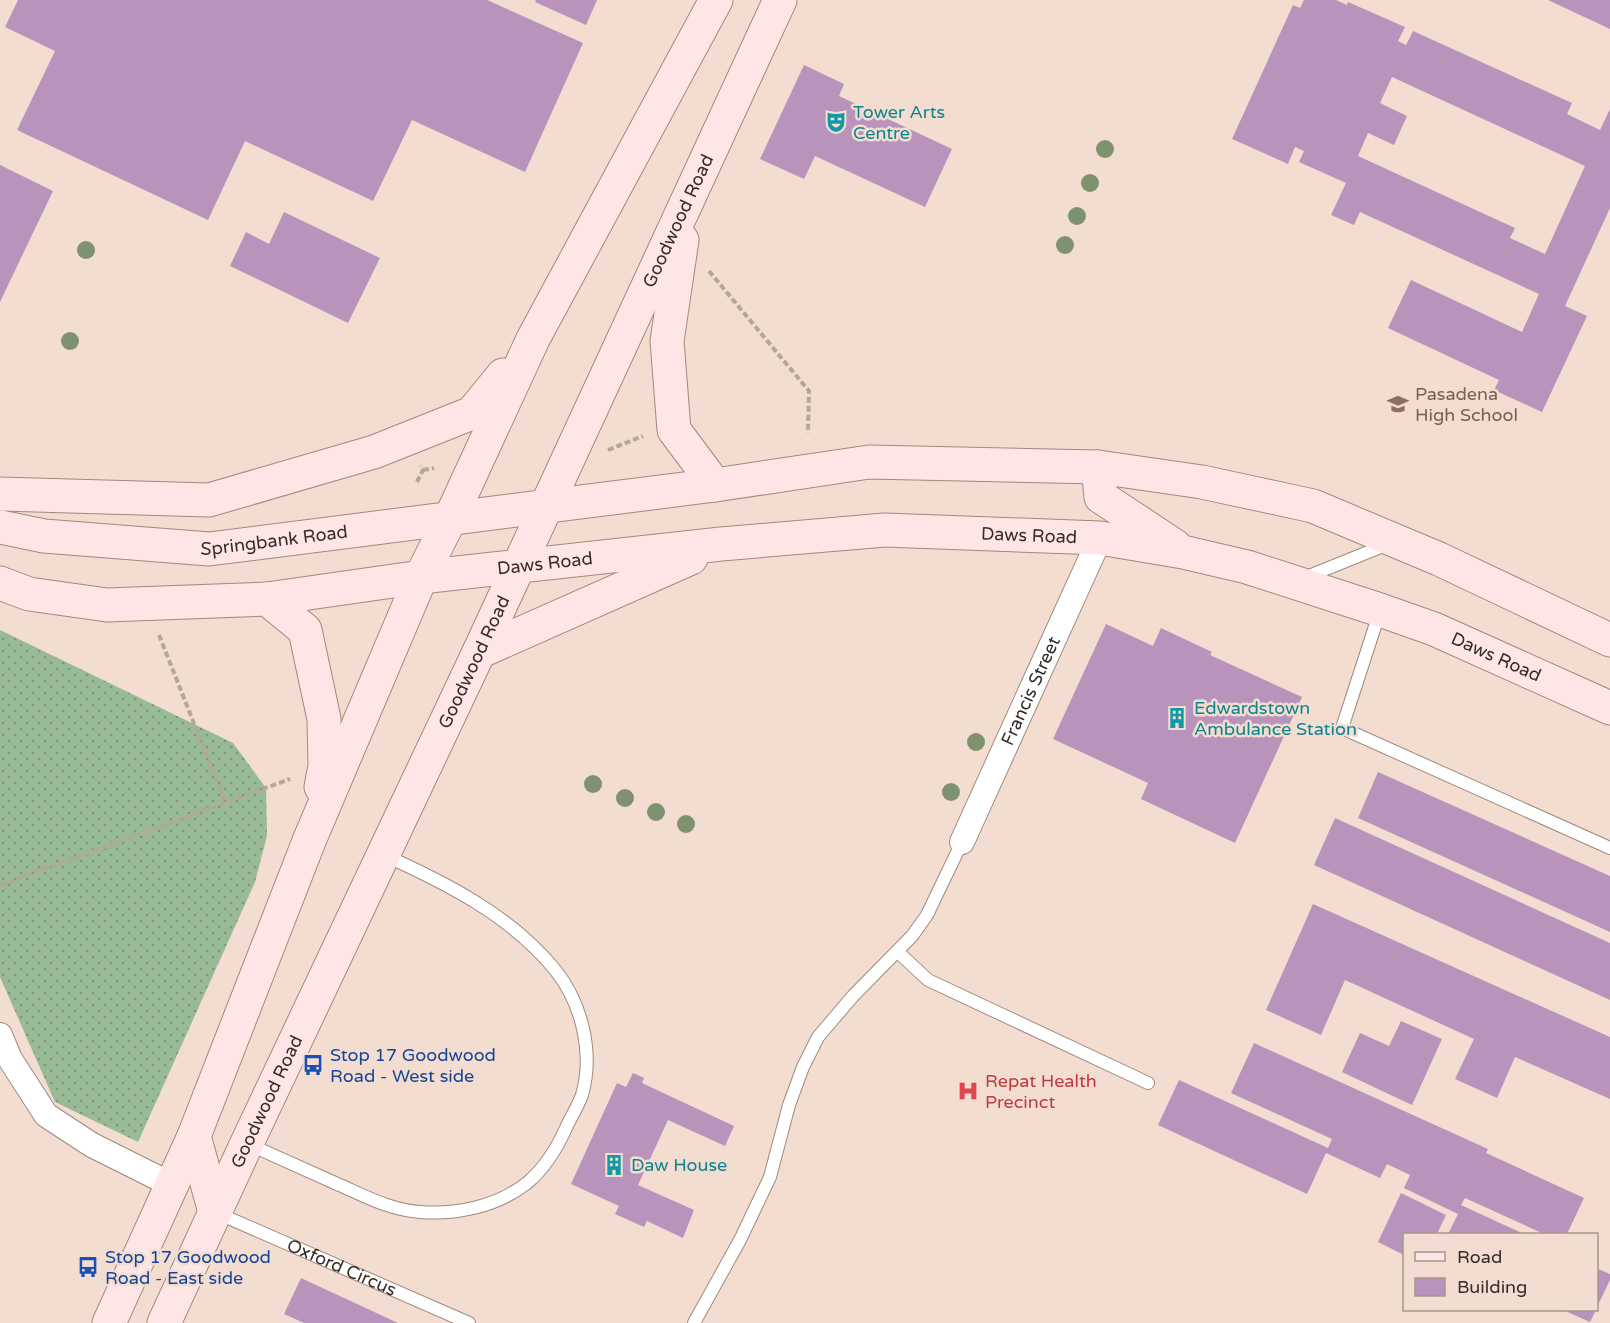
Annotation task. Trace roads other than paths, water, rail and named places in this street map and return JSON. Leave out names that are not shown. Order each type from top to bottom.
[{"type":"main road","points":[[109,1323],[194,1136],[309,841],[421,577],[533,339],[716,0]]},
{"type":"main road","name":"Goodwood Road","points":[[164,1323],[689,201],[780,0]]},
{"type":"main road","points":[[689,201],[667,340],[674,430],[714,485]]},
{"type":"main road","points":[[0,494],[209,500],[374,452],[472,413],[533,339]]},
{"type":"main road","points":[[546,505],[714,485],[869,462],[1098,467],[1202,482],[1313,506],[1396,541],[1596,633],[1610,647]]},
{"type":"main road","points":[[1098,467],[1101,497],[1184,552]]},
{"type":"main road","name":"Springbank Road","points":[[0,527],[44,536],[210,549],[546,505]]},
{"type":"main road","name":"Daws Road","points":[[421,577],[721,544],[885,530],[1100,538],[1184,552],[1246,567],[1380,610],[1434,628],[1610,708]]},
{"type":"main road","points":[[479,652],[721,544]]},
{"type":"main road","points":[[0,583],[28,594],[107,605],[267,599],[421,577]]},
{"type":"main road","points":[[267,599],[305,630],[324,719],[325,766],[309,841]]},
{"type":"main road","points":[[147,1240],[215,1212],[194,1136]]},
{"type":"street","name":"Francis Street","points":[[962,842],[1100,538]]},
{"type":"street","points":[[0,1035],[10,1059],[46,1114],[92,1145],[172,1185]]},
{"type":"lane","points":[[1295,582],[1396,541]]},
{"type":"lane","points":[[1380,610],[1342,728],[1610,848]]},
{"type":"lane","points":[[694,1323],[740,1240],[770,1177],[789,1105],[803,1067],[818,1037],[853,996],[898,952],[927,915],[962,842]]},
{"type":"lane","points":[[247,1143],[389,1207],[420,1212],[449,1212],[476,1207],[503,1198],[526,1183],[542,1168],[558,1145],[581,1096],[587,1067],[584,1033],[575,1002],[556,971],[522,936],[446,884],[384,855]]},
{"type":"lane","points":[[898,952],[928,980],[1148,1083]]},
{"type":"lane","name":"Oxford Circus","points":[[215,1212],[469,1323]]},
{"type":"place","name":"Tower Arts Centre","points":[[836,122]]},
{"type":"place","name":"Pasadena High School","points":[[1398,404]]},
{"type":"place","name":"Edwardstown Ambulance Station","points":[[1177,718]]},
{"type":"place","name":"Stop 17 Goodwood Road - West side","points":[[313,1065]]},
{"type":"place","name":"Repat Health Precinct","points":[[968,1091]]},
{"type":"place","name":"Daw House","points":[[614,1165]]},
{"type":"place","name":"Stop 17 Goodwood Road - East side","points":[[88,1267]]}]
